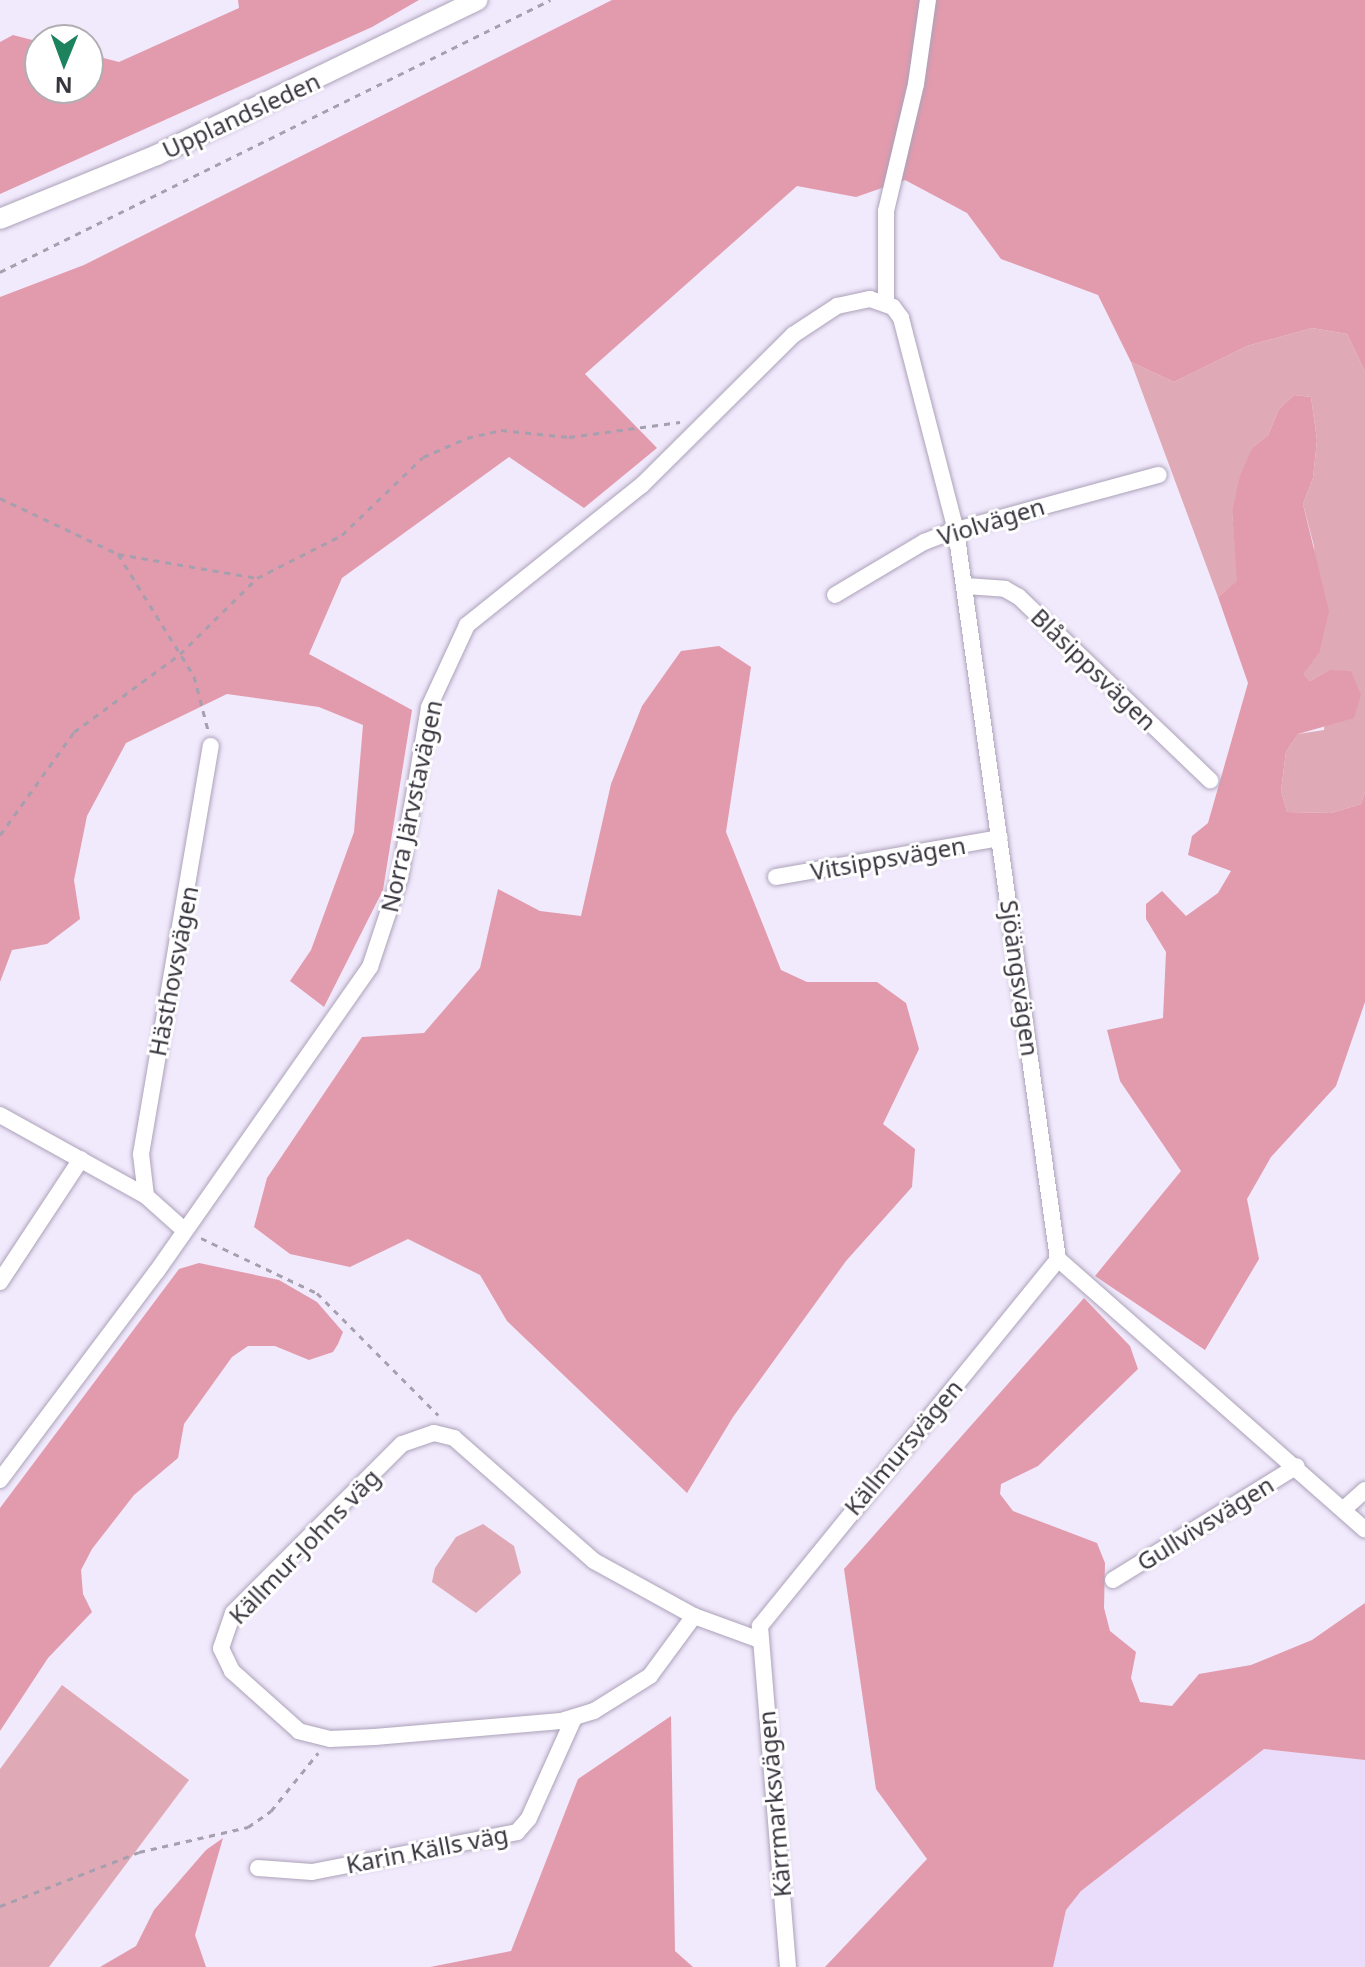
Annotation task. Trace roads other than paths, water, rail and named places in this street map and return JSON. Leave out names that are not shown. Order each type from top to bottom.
[{"type":"street","name":"Upplandsleden","points":[[0,219],[157,155],[477,0]]},
{"type":"street","points":[[886,304],[886,211],[916,84],[928,0]]},
{"type":"street","name":"Norra Järvstavägen","points":[[0,1480],[184,1230],[370,967],[400,877],[429,707],[467,625],[642,485],[707,423],[768,356],[824,313],[862,300],[886,304]]},
{"type":"street","name":"Sjöängsvägen","points":[[886,304],[897,312],[907,334],[956,530],[1058,1259]]},
{"type":"street","name":"Violvägen","points":[[835,595],[924,542],[956,530],[1159,475]]},
{"type":"street","name":"Blåsippsvägen","points":[[966,586],[1005,589],[1019,597],[1210,780]]},
{"type":"street","name":"Hästhovsvägen","points":[[146,1196],[143,1130],[211,746]]},
{"type":"street","name":"Vitsippsvägen","points":[[776,877],[1000,838]]},
{"type":"street","points":[[0,1115],[146,1196],[184,1230]]},
{"type":"street","points":[[0,1282],[81,1159]]},
{"type":"street","points":[[1058,1259],[1345,1508],[1365,1530]]},
{"type":"street","name":"Källmursvägen","points":[[760,1640],[767,1614],[1058,1259]]},
{"type":"street","name":"Källmur-Johns väg","points":[[424,1434],[454,1438],[594,1561],[694,1616],[635,1688],[574,1718],[330,1739],[309,1736],[289,1723],[232,1671],[221,1648],[224,1628],[233,1613],[402,1444],[424,1434]]},
{"type":"street","name":"Gullvivsvägen","points":[[1113,1580],[1297,1466]]},
{"type":"street","points":[[1345,1508],[1365,1490]]},
{"type":"street","points":[[694,1616],[760,1640]]},
{"type":"street","name":"Kärrmarksvägen","points":[[760,1640],[788,1967]]},
{"type":"street","name":"Karin Källs väg","points":[[258,1868],[312,1872],[517,1832],[529,1818],[574,1718]]}]
